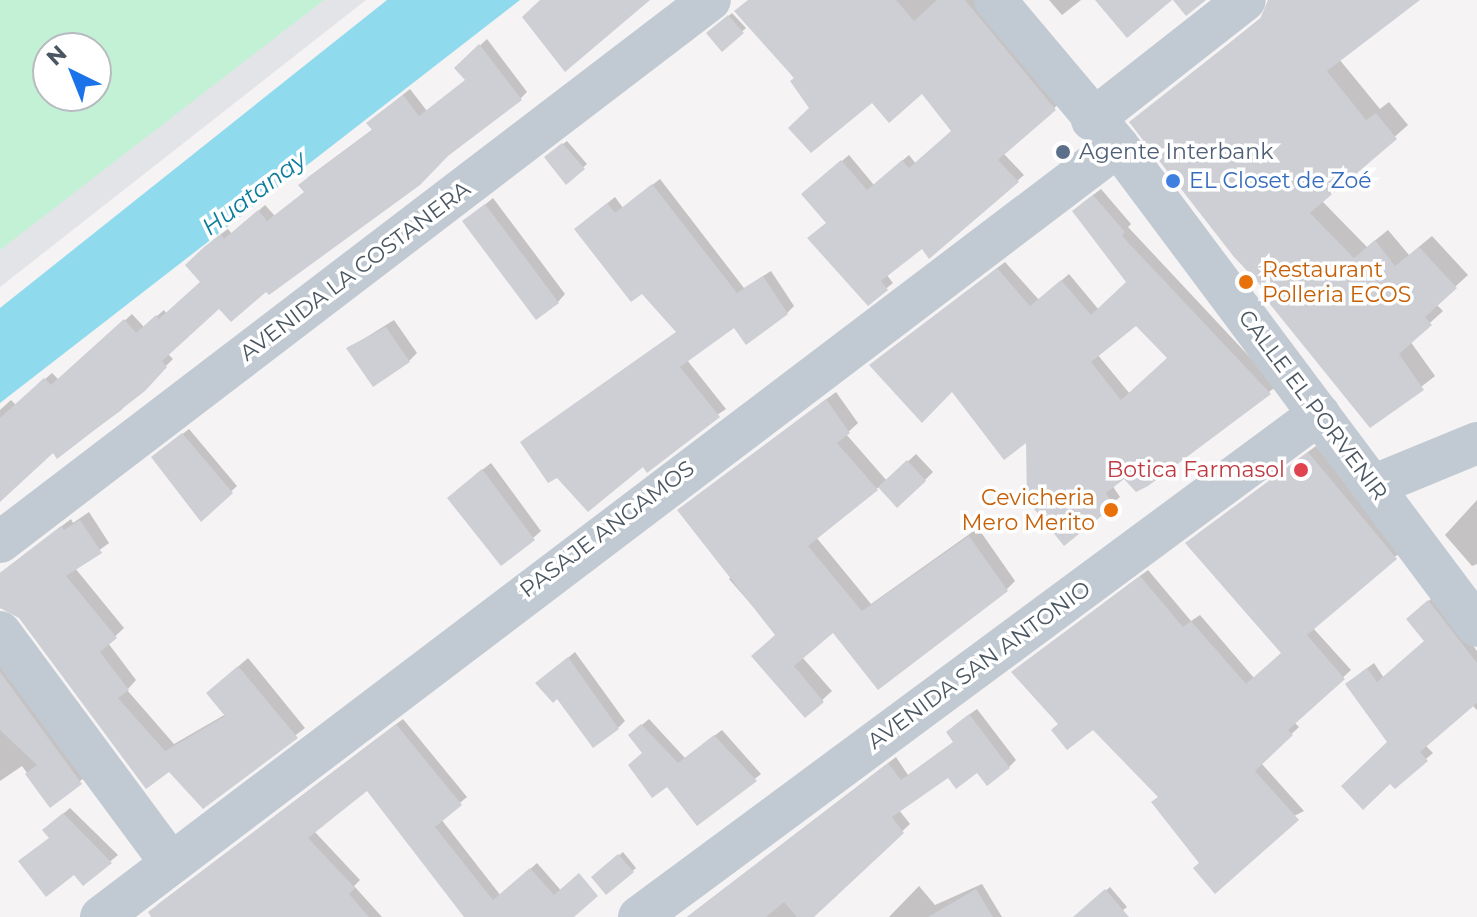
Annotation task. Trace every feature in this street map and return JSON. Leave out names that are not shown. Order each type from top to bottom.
[{"type":"street","name":"AVENIDA LA COSTANERA","points":[[0,542],[710,0]]},
{"type":"street","name":"CALLE EL PORVENIR","points":[[995,0],[1105,133],[1375,485],[1477,626]]},
{"type":"street","name":"PASAJE ANGAMOS","points":[[101,917],[1105,133],[1245,0]]},
{"type":"street","name":"AVENIDA SAN ANTONIO","points":[[639,917],[1319,414]]},
{"type":"street","points":[[1375,485],[1477,443]]},
{"type":"street","points":[[0,632],[170,862]]},
{"type":"shaded area","points":[[0,0],[366,0],[0,287]]},
{"type":"green space","points":[[0,0],[324,0],[0,250]]},
{"type":"water","name":"Huatanay","points":[[387,0],[520,0],[0,403],[0,308]]},
{"type":"building","points":[[540,0],[650,0],[565,72],[522,17]]},
{"type":"building","points":[[748,0],[896,0],[914,21],[937,0],[965,0],[1056,110],[998,160],[1019,182],[929,259],[922,249],[881,281],[888,290],[868,306],[807,238],[826,223],[801,194],[841,160],[867,190],[902,160],[909,168],[951,131],[922,94],[889,123],[872,103],[811,153],[788,128],[809,108],[790,81],[794,78],[734,11]]},
{"type":"building","points":[[1095,0],[1172,0],[1127,38]]},
{"type":"building","points":[[1173,0],[1206,0],[1186,16]]},
{"type":"building","points":[[1268,0],[1420,0],[1327,71],[1366,120],[1376,113],[1397,139],[1310,213],[1354,258],[1375,240],[1395,266],[1419,247],[1457,288],[1425,317],[1432,325],[1399,354],[1424,390],[1370,428],[1269,303],[1274,299],[1234,257],[1129,122],[1260,19]]},
{"type":"building","points":[[728,15],[744,33],[722,52],[706,33]]},
{"type":"building","points":[[479,44],[522,100],[448,156],[420,185],[269,295],[266,292],[231,322],[219,309],[162,361],[167,367],[145,391],[57,459],[53,453],[0,502],[0,418],[44,378],[51,385],[124,319],[136,333],[156,315],[159,319],[200,282],[185,265],[204,247],[221,234],[224,239],[258,210],[267,221],[304,192],[298,185],[372,130],[366,123],[403,95],[419,116],[465,80],[454,68]]},
{"type":"building","points":[[562,143],[585,169],[566,185],[544,157]]},
{"type":"building","points":[[652,184],[737,293],[763,276],[788,314],[746,345],[734,328],[680,367],[720,417],[647,473],[643,467],[588,512],[557,478],[548,483],[520,442],[676,332],[642,294],[631,302],[574,229],[607,203],[615,213]]},
{"type":"building","points":[[1093,195],[1125,232],[1122,236],[1271,394],[1148,486],[1136,492],[1124,479],[1106,493],[1114,506],[1064,546],[1027,500],[1026,443],[1004,460],[952,392],[922,423],[869,365],[997,268],[1030,306],[1061,280],[1091,315],[1126,282],[1072,211]],"holes":[[[1136,326],[1167,358],[1121,400],[1091,362]]]},
{"type":"building","points":[[485,204],[559,303],[536,320],[462,221]]},
{"type":"building","points":[[386,327],[410,362],[373,387],[346,348]]},
{"type":"building","points":[[826,399],[850,433],[837,443],[878,490],[808,546],[862,611],[969,536],[1008,591],[878,690],[833,633],[794,666],[824,702],[805,718],[751,656],[775,635],[677,510]]},
{"type":"building","points":[[182,433],[233,493],[201,522],[151,457]]},
{"type":"building","points":[[1308,452],[1397,559],[1307,635],[1345,679],[1288,730],[1293,735],[1255,771],[1299,820],[1215,894],[1193,868],[1199,863],[1151,802],[1158,797],[1093,730],[1067,750],[1051,730],[1058,724],[1011,672],[1140,576],[1183,627],[1191,621],[1246,684],[1281,653],[1185,543]]},
{"type":"building","points":[[907,460],[926,481],[897,508],[878,487]]},
{"type":"building","points":[[482,469],[535,540],[501,566],[447,498]]},
{"type":"building","points":[[80,520],[102,553],[66,576],[117,638],[100,652],[129,690],[118,698],[165,751],[225,716],[206,693],[238,666],[298,738],[203,809],[169,772],[146,789],[19,618],[0,608],[0,573],[61,526],[64,530]]},
{"type":"building","points":[[1428,600],[1477,663],[1477,703],[1420,752],[1428,761],[1395,789],[1390,784],[1363,810],[1341,786],[1387,742],[1345,684],[1367,668],[1377,682],[1424,641],[1406,619]]},
{"type":"building","points":[[568,657],[619,729],[593,748],[557,699],[553,703],[535,683]]},
{"type":"building","points":[[0,672],[82,784],[50,808],[25,774],[37,765],[0,730]]},
{"type":"building","points":[[969,714],[1010,768],[987,786],[977,773],[956,789],[948,778],[892,817],[904,833],[814,917],[797,917],[784,902],[766,917],[687,917],[888,763],[901,780],[953,742],[946,732]]},
{"type":"building","points":[[396,724],[462,805],[435,827],[493,900],[530,868],[554,895],[579,873],[598,896],[574,917],[464,917],[367,791],[308,838],[355,888],[349,894],[369,917],[151,917],[148,912]]},
{"type":"building","points":[[641,724],[678,763],[714,735],[757,781],[697,826],[667,787],[652,798],[628,765],[642,753],[628,735]]},
{"type":"building","points":[[63,813],[112,863],[83,886],[74,875],[46,897],[18,861],[49,838],[42,830]]},
{"type":"building","points":[[618,854],[634,872],[606,895],[591,877]]},
{"type":"building","points":[[976,889],[993,917],[928,917]]},
{"type":"building","points":[[1105,889],[1129,917],[1073,917]]},
{"type":"place","name":"Agente Interbank","points":[[1063,152]]},
{"type":"place","name":"EL Closet de Zoé","points":[[1173,181]]},
{"type":"place","name":"Restaurant Polleria ECOS","points":[[1246,282]]},
{"type":"place","name":"Botica Farmasol","points":[[1301,470]]},
{"type":"place","name":"Cevicheria Mero Merito","points":[[1111,510]]}]
